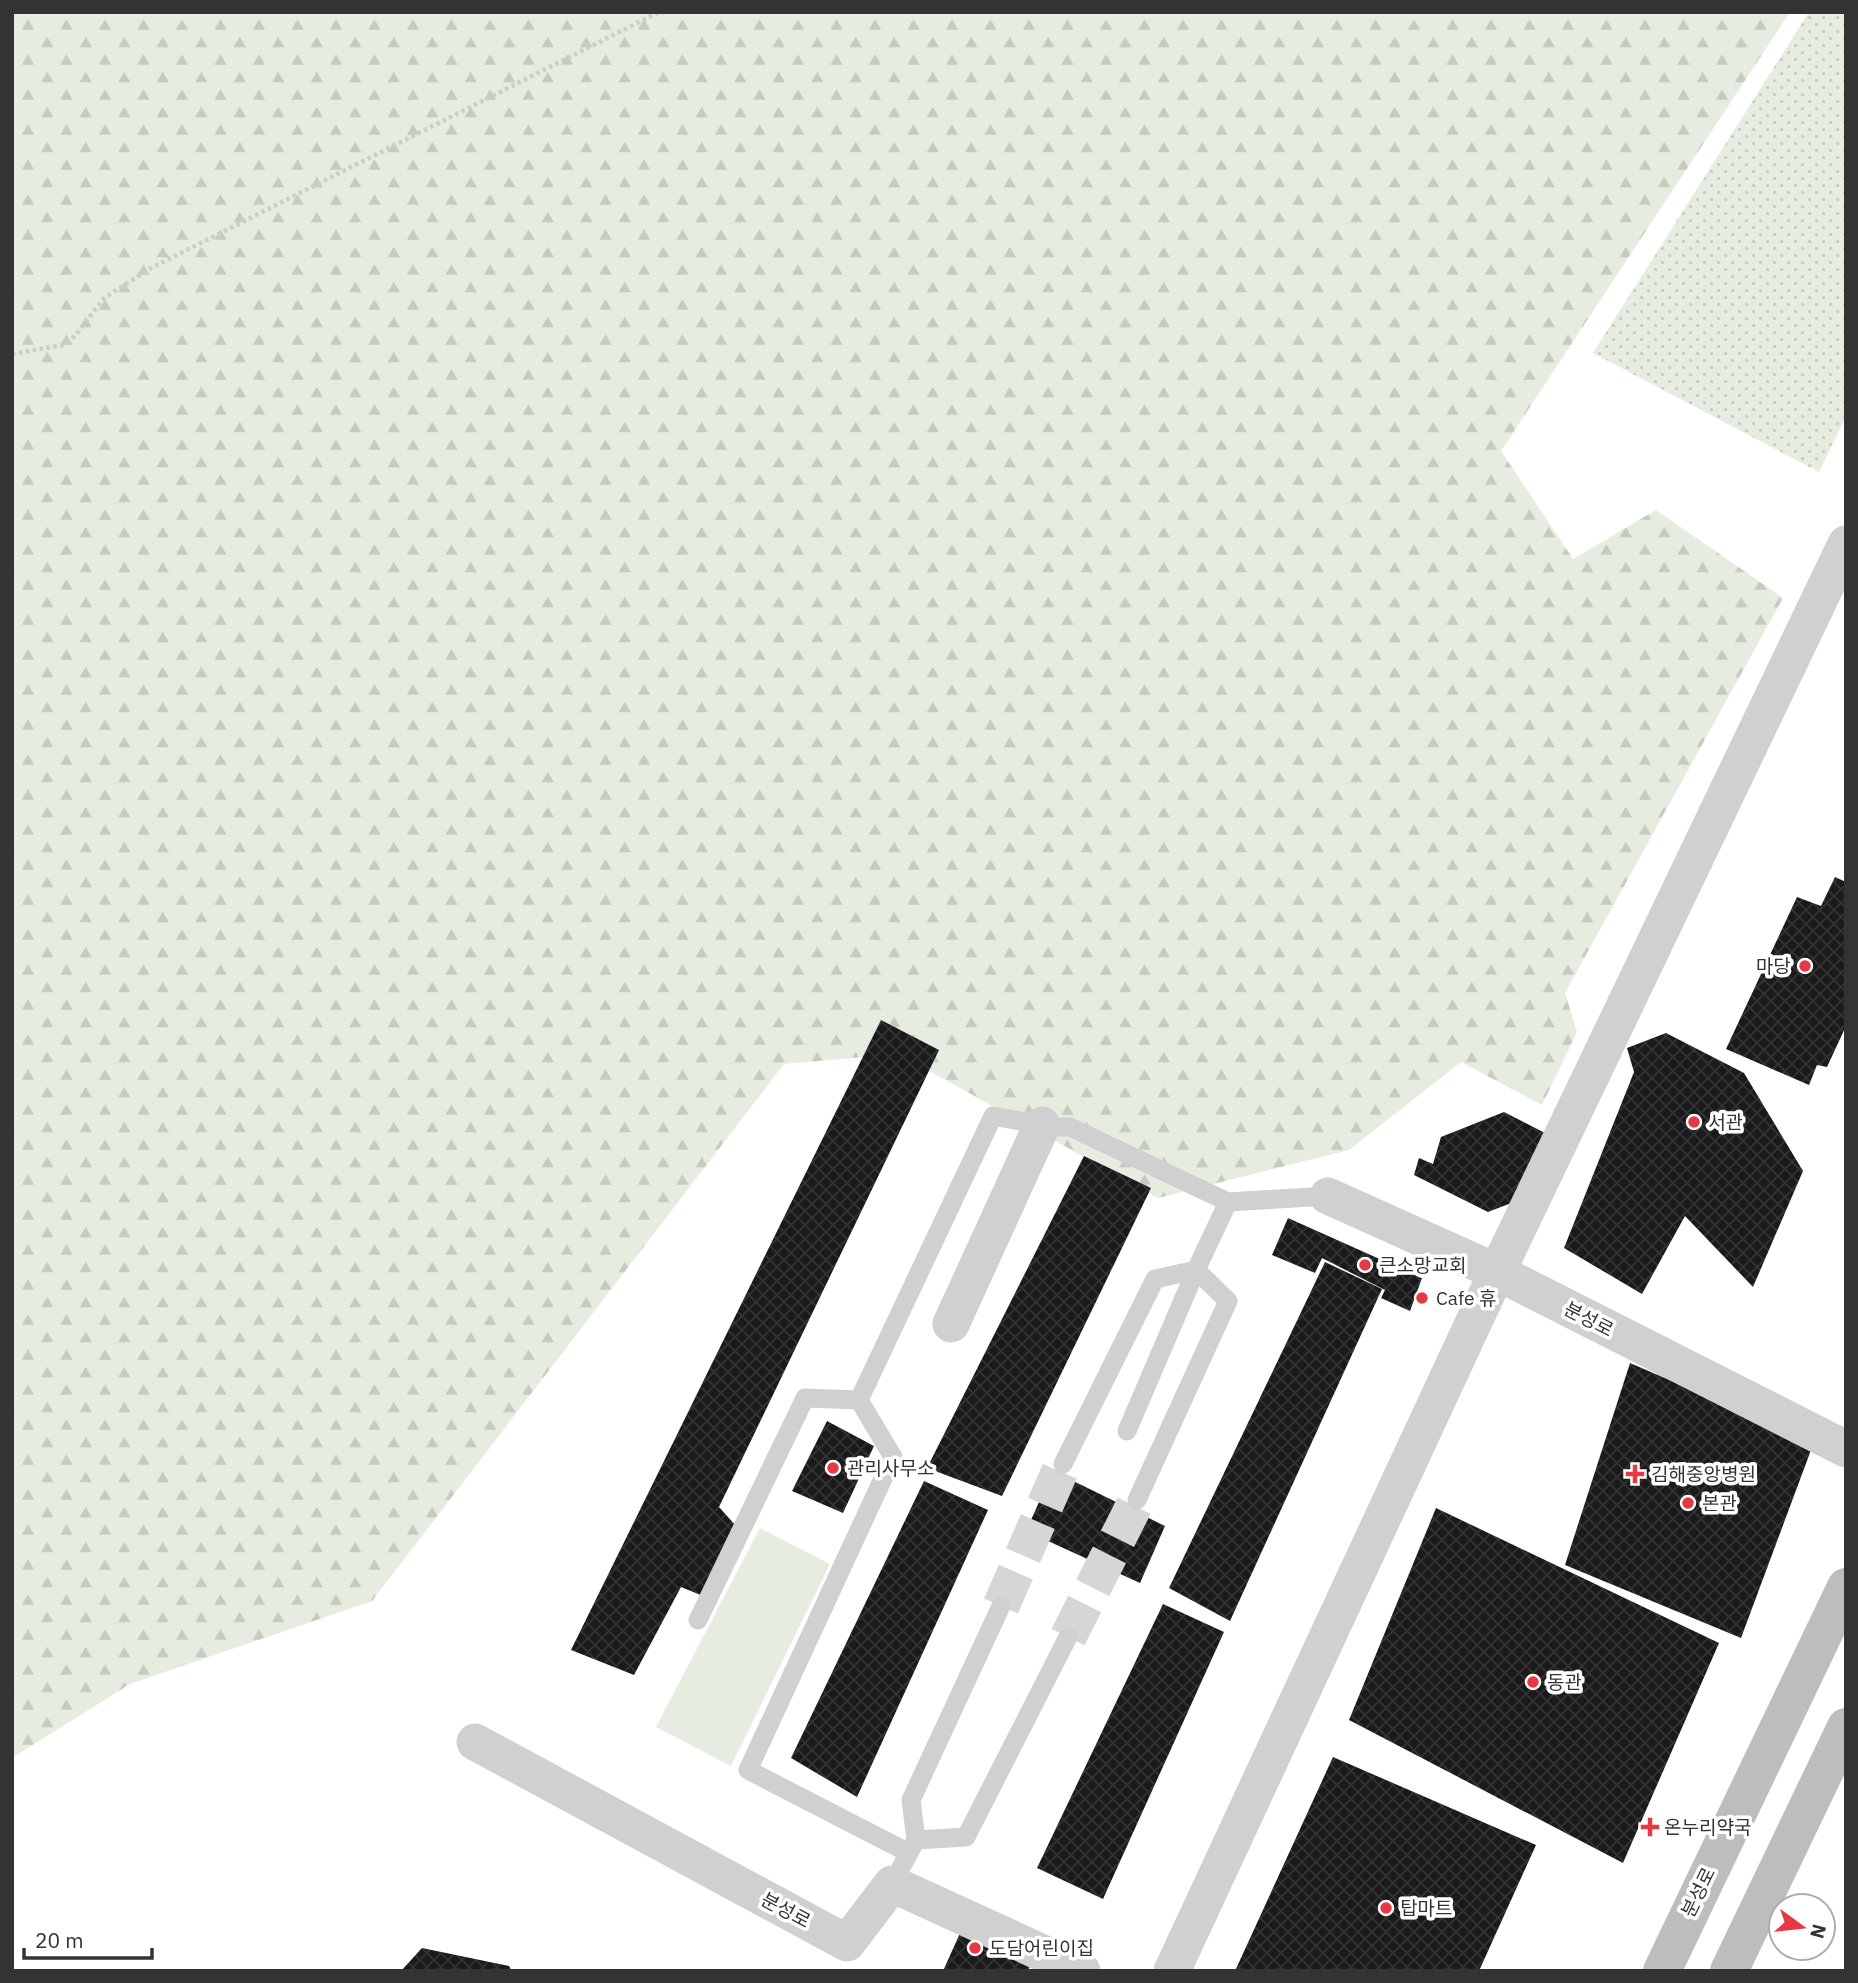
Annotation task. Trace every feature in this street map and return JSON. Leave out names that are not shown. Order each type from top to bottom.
[{"type":"main road","name":"분성로","points":[[1661,1971],[1846,1587]]},
{"type":"main road","points":[[1729,1971],[1846,1727]]},
{"type":"street","points":[[1172,1971],[1497,1272],[1846,544]]},
{"type":"street","points":[[951,1324],[1042,1125]]},
{"type":"street","name":"분성로","points":[[1328,1196],[1497,1272],[1846,1449]]},
{"type":"street","name":"분성로","points":[[475,1742],[847,1943],[906,1859]]},
{"type":"street","points":[[906,1859],[1082,1971]]},
{"type":"lane","points":[[859,1400],[993,1116],[1070,1127],[1228,1202],[1328,1196]]},
{"type":"lane","points":[[1127,1431],[1228,1202]]},
{"type":"lane","points":[[1063,1464],[1155,1279],[1196,1270]]},
{"type":"lane","points":[[1137,1500],[1228,1301],[1196,1270]]},
{"type":"lane","points":[[698,1620],[805,1398],[859,1400]]},
{"type":"lane","points":[[859,1400],[893,1457],[748,1770],[906,1859],[966,1838],[1068,1637]]},
{"type":"lane","points":[[906,1859],[911,1800],[1001,1606]]},
{"type":"path","points":[[12,354],[63,345],[75,336],[104,298],[151,268],[659,12]]},
{"type":"green space","points":[[12,12],[1790,12],[1501,451],[1573,559],[1656,510],[1783,598],[1565,993],[1577,1032],[1542,1105],[1461,1062],[1349,1150],[1158,1198],[899,1054],[784,1064],[372,1601],[130,1684],[12,1758]]},
{"type":"green space","points":[[1809,12],[1846,12],[1846,416],[1819,472],[1593,353]]},
{"type":"green space","points":[[760,1528],[830,1564],[731,1766],[656,1727]]},
{"type":"building","name":"마당","points":[[1835,877],[1846,882],[1846,1026],[1827,1067],[1817,1065],[1809,1085],[1726,1049],[1797,897],[1821,906]]},
{"type":"building","points":[[881,1020],[939,1050],[719,1507],[736,1526],[703,1596],[681,1587],[634,1675],[571,1650]]},
{"type":"building","name":"서관","points":[[1666,1033],[1744,1073],[1803,1171],[1753,1287],[1685,1216],[1642,1294],[1564,1248],[1634,1072],[1627,1048]]},
{"type":"building","points":[[1504,1112],[1545,1133],[1519,1200],[1488,1212],[1414,1175],[1419,1158],[1433,1164],[1441,1137]]},
{"type":"building","points":[[1084,1156],[1151,1188],[1002,1496],[927,1468]]},
{"type":"building","name":"큰소망교회","points":[[1288,1218],[1422,1278],[1410,1311],[1381,1298],[1385,1290],[1322,1258],[1315,1273],[1272,1255]]},
{"type":"building","points":[[1325,1262],[1382,1289],[1230,1621],[1169,1588]]},
{"type":"building","name":"본관","points":[[1630,1363],[1814,1442],[1741,1638],[1565,1565]]},
{"type":"building","name":"관리사무소","points":[[827,1421],[874,1446],[843,1513],[792,1491]]},
{"type":"building","points":[[1053,1471],[1165,1526],[1140,1583],[1026,1531]]},
{"type":"building","points":[[924,1481],[988,1510],[857,1797],[791,1758]]},
{"type":"building","name":"동관","points":[[1436,1508],[1719,1643],[1623,1863],[1349,1720]]},
{"type":"building","points":[[1163,1604],[1224,1632],[1103,1899],[1037,1868]]},
{"type":"building","name":"탑마트","points":[[1333,1757],[1536,1845],[1479,1971],[1235,1971]]},
{"type":"building","name":"도담어린이집","points":[[961,1931],[1031,1964],[1028,1971],[943,1971]]},
{"type":"building","points":[[422,1948],[509,1966],[512,1971],[401,1971]]},
{"type":"tunnel","points":[[1001,1606],[1063,1464]]},
{"type":"tunnel","points":[[1068,1637],[1137,1500]]},
{"type":"place","name":"마당","points":[[1805,966]]},
{"type":"place","name":"서관","points":[[1694,1122]]},
{"type":"place","name":"큰소망교회","points":[[1365,1265]]},
{"type":"place","name":"Cafe 휴","points":[[1422,1298]]},
{"type":"place","name":"관리사무소","points":[[833,1468]]},
{"type":"place","name":"김해중앙병원","points":[[1635,1474]]},
{"type":"place","name":"본관","points":[[1688,1503]]},
{"type":"place","name":"동관","points":[[1533,1682]]},
{"type":"place","name":"온누리약국","points":[[1650,1827]]},
{"type":"place","name":"탑마트","points":[[1386,1908]]},
{"type":"place","name":"도담어린이집","points":[[975,1948]]}]
